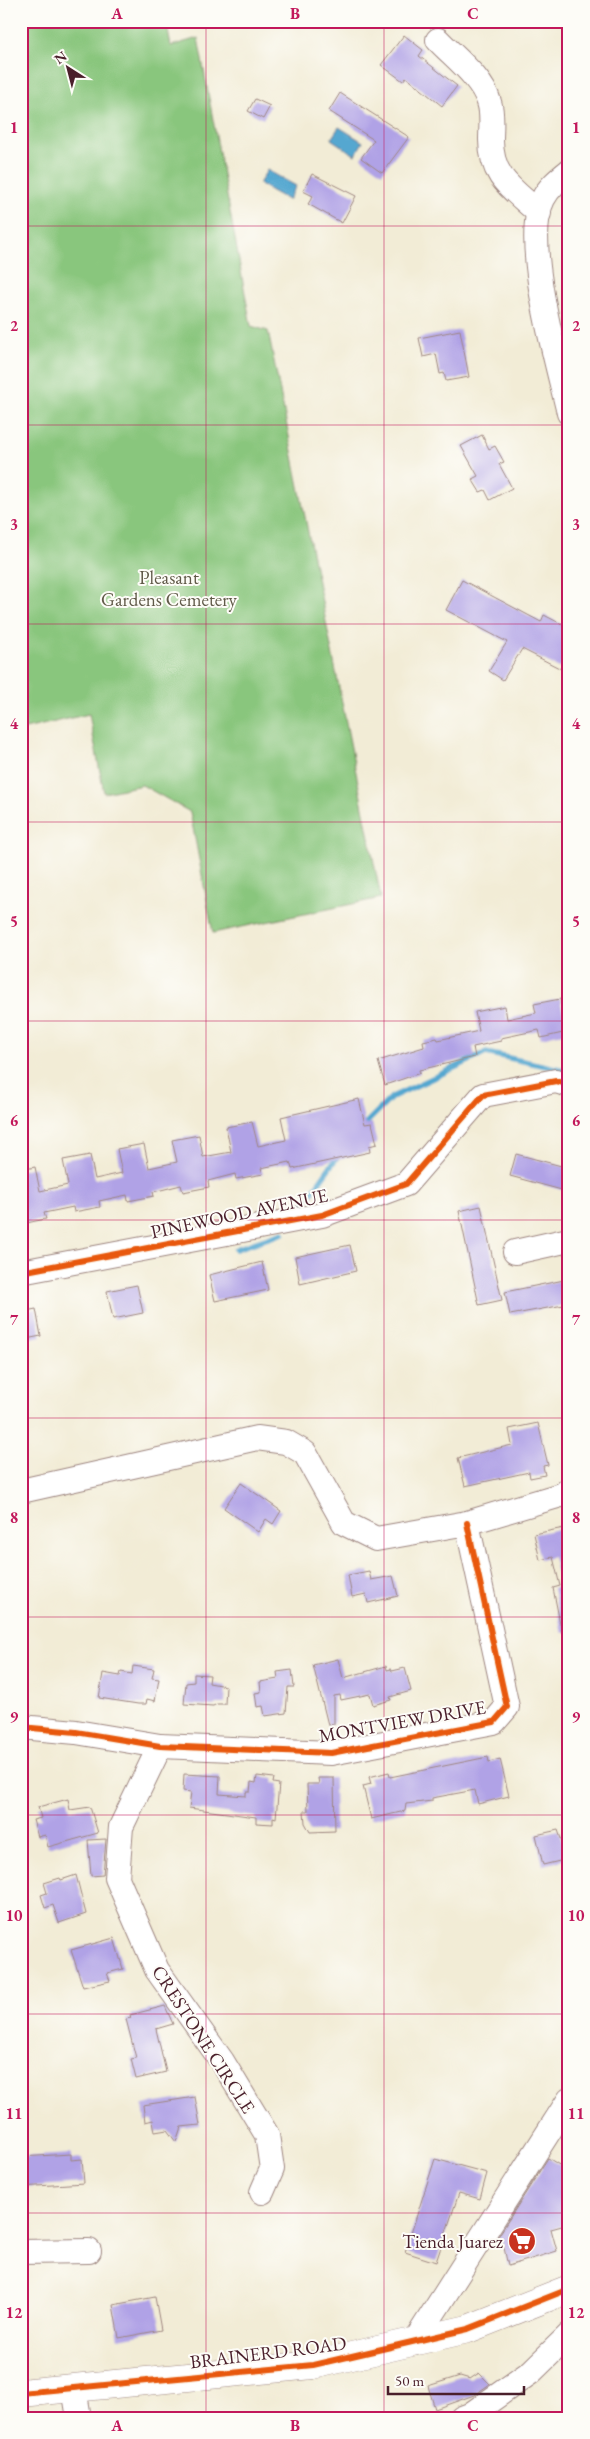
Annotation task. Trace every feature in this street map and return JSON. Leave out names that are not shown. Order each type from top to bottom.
[{"type":"main road","name":"BRAINERD ROAD","points":[[21,2393],[313,2365],[468,2330],[569,2289]]},
{"type":"street","points":[[438,40],[480,85],[490,102],[491,148],[494,168],[506,182],[539,212]]},
{"type":"street","points":[[569,171],[554,183],[542,200],[535,232],[537,266],[569,413]]},
{"type":"street","name":"PINEWOOD AVENUE","points":[[21,1272],[322,1214],[406,1184],[483,1095],[556,1082],[569,1085]]},
{"type":"street","points":[[515,1252],[569,1240]]},
{"type":"street","points":[[21,1491],[257,1438],[286,1442],[305,1453],[344,1523],[376,1539],[467,1523],[564,1494],[569,1489]]},
{"type":"street","name":"MONTVIEW DRIVE","points":[[21,1726],[76,1732],[160,1746],[331,1753],[494,1722],[506,1707],[467,1523]]},
{"type":"street","name":"CRESTONE CIRCLE","points":[[160,1746],[121,1827],[117,1878],[157,1970],[222,2061],[267,2135],[272,2169],[262,2192]]},
{"type":"street","points":[[414,2343],[569,2100]]},
{"type":"street","points":[[21,2252],[89,2251]]},
{"type":"street","points":[[462,2418],[470,2415],[531,2372],[569,2335]]},
{"type":"street","points":[[74,2388],[79,2418]]},
{"type":"green space","name":"Pleasant Gardens Cemetery","points":[[21,21],[166,21],[171,46],[198,38],[251,326],[268,331],[381,898],[213,933],[190,812],[142,785],[104,793],[89,714],[21,730]]},
{"type":"water","points":[[339,127],[363,142],[355,155],[331,139]]},
{"type":"water","points":[[267,170],[296,186],[288,200],[259,184]]},
{"type":"building","points":[[404,35],[423,50],[419,56],[457,86],[442,106],[406,77],[403,81],[381,65]]},
{"type":"building","points":[[340,93],[409,137],[382,173],[361,158],[374,140],[329,111]]},
{"type":"building","points":[[255,99],[270,106],[263,119],[248,111]]},
{"type":"building","points":[[312,174],[356,196],[342,223],[308,204],[313,196],[303,191]]},
{"type":"building","points":[[460,330],[469,377],[446,381],[444,373],[440,374],[436,354],[423,357],[419,338]]},
{"type":"building","points":[[482,435],[489,449],[495,446],[504,462],[499,464],[512,488],[490,500],[485,490],[480,492],[472,479],[478,476],[461,446]]},
{"type":"building","points":[[462,580],[541,622],[544,615],[569,628],[569,673],[522,649],[503,680],[489,671],[507,642],[446,610]]},
{"type":"building","points":[[560,999],[567,1032],[541,1038],[539,1030],[501,1038],[501,1041],[473,1047],[475,1057],[419,1070],[420,1073],[385,1085],[378,1061],[424,1047],[423,1041],[437,1038],[438,1040],[479,1031],[475,1012],[505,1006],[507,1019],[536,1013],[534,1004]]},
{"type":"building","points":[[359,1099],[365,1124],[372,1123],[377,1144],[369,1146],[370,1152],[292,1169],[290,1162],[261,1168],[263,1174],[236,1179],[235,1174],[208,1181],[209,1187],[183,1192],[181,1185],[153,1192],[154,1196],[128,1201],[127,1195],[99,1201],[100,1207],[74,1212],[73,1207],[44,1213],[46,1219],[21,1224],[21,1170],[35,1167],[40,1191],[68,1185],[63,1160],[90,1155],[95,1179],[122,1173],[117,1149],[144,1144],[149,1168],[177,1162],[172,1140],[199,1135],[203,1157],[231,1152],[226,1127],[252,1122],[258,1146],[286,1140],[281,1117]]},
{"type":"building","points":[[516,1154],[569,1168],[569,1192],[510,1176]]},
{"type":"building","points":[[481,1206],[502,1300],[479,1305],[459,1211]]},
{"type":"building","points":[[350,1245],[356,1271],[300,1284],[295,1257]]},
{"type":"building","points":[[262,1262],[268,1290],[215,1301],[209,1275]]},
{"type":"building","points":[[569,1279],[569,1304],[510,1315],[505,1292]]},
{"type":"building","points":[[137,1285],[143,1313],[113,1319],[107,1291]]},
{"type":"building","points":[[36,1309],[41,1336],[21,1340],[21,1312]]},
{"type":"building","points":[[538,1423],[548,1465],[543,1466],[545,1475],[530,1478],[529,1472],[465,1486],[458,1458],[512,1445],[509,1429]]},
{"type":"building","points":[[241,1483],[281,1511],[273,1524],[266,1519],[258,1532],[224,1508]]},
{"type":"building","points":[[569,1527],[569,1632],[562,1633],[553,1588],[560,1586],[553,1557],[540,1560],[534,1534]]},
{"type":"building","points":[[369,1571],[371,1580],[393,1576],[398,1596],[368,1603],[366,1594],[352,1597],[348,1575]]},
{"type":"building","points":[[338,1659],[343,1678],[386,1666],[387,1670],[391,1669],[392,1671],[405,1668],[411,1691],[390,1697],[391,1700],[373,1705],[370,1694],[341,1700],[340,1695],[334,1696],[334,1724],[328,1725],[313,1665]]},
{"type":"building","points":[[133,1666],[154,1669],[152,1678],[159,1679],[155,1701],[147,1699],[146,1704],[138,1704],[99,1698],[103,1673],[120,1676],[121,1672],[132,1674]]},
{"type":"building","points":[[292,1670],[294,1687],[288,1687],[286,1713],[265,1716],[263,1706],[257,1707],[255,1693],[261,1692],[260,1682],[278,1679],[277,1672]]},
{"type":"building","points":[[194,1674],[210,1675],[209,1683],[226,1686],[225,1704],[213,1706],[184,1704],[186,1683],[194,1682]]},
{"type":"building","points":[[488,1757],[489,1762],[500,1759],[509,1796],[478,1804],[475,1790],[432,1798],[432,1801],[406,1804],[405,1811],[371,1819],[363,1786],[371,1784],[369,1777],[389,1772],[390,1777]]},
{"type":"building","points":[[184,1774],[220,1776],[219,1794],[246,1796],[246,1792],[250,1792],[251,1782],[256,1783],[257,1776],[274,1778],[273,1783],[279,1784],[276,1818],[273,1817],[273,1824],[256,1823],[256,1817],[189,1808],[191,1792],[183,1791]]},
{"type":"building","points":[[318,1778],[334,1778],[335,1831],[310,1832],[305,1823],[304,1811],[308,1811],[307,1784],[319,1784]]},
{"type":"building","points":[[68,1799],[70,1810],[90,1807],[98,1833],[48,1847],[45,1835],[38,1837],[33,1820],[41,1818],[38,1807]]},
{"type":"building","points":[[558,1830],[568,1859],[543,1865],[536,1835]]},
{"type":"building","points":[[106,1839],[103,1875],[91,1876],[88,1840]]},
{"type":"building","points":[[76,1875],[86,1914],[59,1923],[53,1905],[45,1908],[41,1895],[47,1893],[44,1883]]},
{"type":"building","points":[[114,1938],[123,1969],[107,1973],[110,1981],[83,1987],[71,1950]]},
{"type":"building","points":[[165,2006],[173,2024],[156,2029],[166,2072],[136,2079],[131,2059],[136,2058],[126,2019],[131,2018],[130,2015]]},
{"type":"building","points":[[195,2097],[200,2125],[181,2127],[176,2142],[167,2130],[155,2132],[153,2120],[145,2122],[143,2105]]},
{"type":"building","points":[[71,2154],[71,2160],[82,2159],[84,2183],[21,2187],[21,2157]]},
{"type":"building","points":[[548,2158],[569,2171],[569,2224],[551,2229],[557,2251],[508,2266],[503,2243],[492,2246]]},
{"type":"building","points":[[435,2159],[487,2173],[480,2199],[459,2193],[436,2262],[405,2252]]},
{"type":"building","points":[[155,2297],[161,2330],[119,2338],[113,2305]]},
{"type":"building","points":[[479,2373],[490,2384],[474,2395],[435,2409],[428,2386],[460,2376],[470,2379]]},
{"type":"waterway","points":[[360,1129],[392,1097],[486,1053],[569,1071]]},
{"type":"waterway","points":[[297,1213],[340,1153]]},
{"type":"waterway","points":[[236,1249],[283,1233]]},
{"type":"cycle path","points":[[21,1272],[322,1215],[406,1184],[483,1095],[556,1081],[569,1085]]},
{"type":"cycle path","points":[[21,1727],[76,1732],[160,1746],[331,1753],[494,1722],[507,1707],[467,1523]]},
{"type":"cycle path","points":[[21,2393],[313,2365],[468,2329],[569,2289]]},
{"type":"place","name":"Tienda Juarez","points":[[522,2241]]}]
